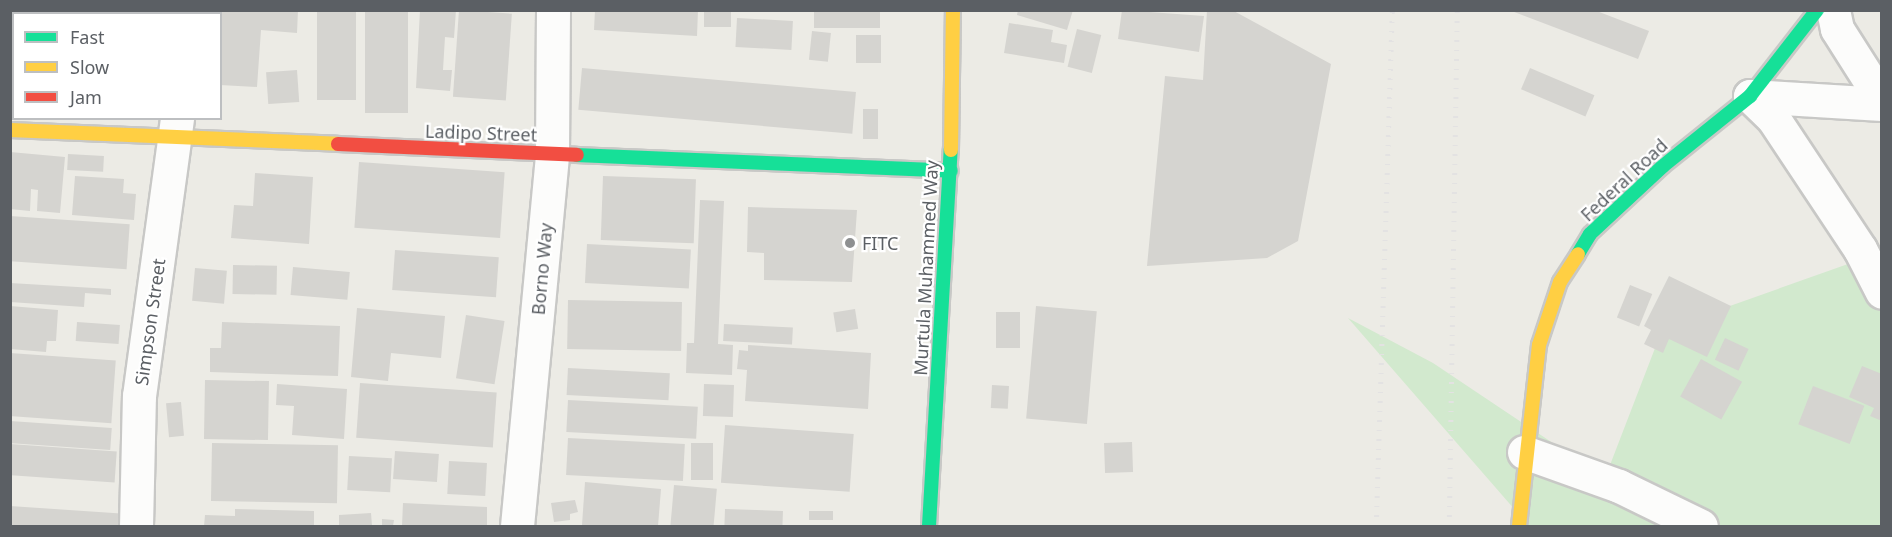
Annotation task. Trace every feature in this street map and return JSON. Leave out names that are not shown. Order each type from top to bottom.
[{"type":"street","name":"Borno Way","points":[[517,526],[552,154],[553,10]]},
{"type":"street","name":"Murtula Muhammed Way","points":[[929,526],[951,171],[953,10]]},
{"type":"street","name":"Federal Road","points":[[1519,526],[1524,452],[1539,345],[1560,282],[1590,234],[1663,166],[1750,96],[1817,10]]},
{"type":"street","points":[[1833,10],[1837,29],[1881,102]]},
{"type":"street","points":[[1750,96],[1881,102]]},
{"type":"street","points":[[1750,96],[1773,118],[1860,249],[1881,292]]},
{"type":"street","name":"Ladipo Street","points":[[10,130],[177,128],[552,154],[951,171]]},
{"type":"street","name":"Simpson Street","points":[[136,526],[140,396],[177,128]]},
{"type":"street","points":[[1524,452],[1619,486],[1701,526]]},
{"type":"green space","points":[[1848,264],[1881,273],[1881,526],[1529,526],[1348,318],[1433,363],[1605,478],[1662,330]]},
{"type":"building","points":[[33,10],[85,10],[59,12],[33,12]]},
{"type":"building","points":[[215,10],[298,10],[297,33],[261,30],[257,87],[222,85],[222,12]]},
{"type":"building","points":[[317,10],[356,10],[356,100],[317,100]]},
{"type":"building","points":[[365,10],[408,10],[408,113],[365,113]]},
{"type":"building","points":[[420,10],[456,10],[454,38],[445,37],[443,70],[452,70],[450,91],[416,88]]},
{"type":"building","points":[[459,10],[512,14],[506,100],[453,97]]},
{"type":"building","points":[[595,10],[698,10],[697,36],[594,30]]},
{"type":"building","points":[[704,10],[731,10],[731,27],[704,27]]},
{"type":"building","points":[[814,10],[880,10],[880,28],[814,28]]},
{"type":"building","points":[[1018,10],[1073,10],[1067,30],[1017,15]]},
{"type":"building","points":[[1122,10],[1204,16],[1199,52],[1118,39]]},
{"type":"building","points":[[1207,10],[1232,10],[1331,64],[1298,241],[1267,258],[1147,266],[1165,76],[1203,80]]},
{"type":"building","points":[[1509,10],[1594,10],[1649,31],[1638,59]]},
{"type":"building","points":[[10,12],[12,12],[12,81],[10,81]]},
{"type":"building","points":[[737,18],[793,21],[791,50],[735,47]]},
{"type":"building","points":[[1009,23],[1053,30],[1051,42],[1067,45],[1064,63],[1004,53]]},
{"type":"building","points":[[1077,29],[1101,35],[1092,73],[1068,67]]},
{"type":"building","points":[[812,31],[831,33],[828,62],[809,60]]},
{"type":"building","points":[[856,35],[881,35],[881,63],[856,63]]},
{"type":"building","points":[[582,68],[856,92],[852,134],[578,110]]},
{"type":"building","points":[[1530,68],[1594,95],[1585,117],[1521,89]]},
{"type":"building","points":[[297,70],[299,102],[268,104],[266,72]]},
{"type":"building","points":[[863,109],[878,109],[878,139],[863,139]]},
{"type":"building","points":[[10,152],[65,157],[60,213],[37,211],[38,190],[31,189],[30,211],[10,209]]},
{"type":"building","points":[[68,154],[104,156],[103,172],[67,170]]},
{"type":"building","points":[[359,162],[505,172],[500,238],[354,228]]},
{"type":"building","points":[[255,173],[313,177],[309,244],[231,238],[234,205],[253,206]]},
{"type":"building","points":[[75,176],[124,179],[123,193],[136,194],[134,220],[72,215]]},
{"type":"building","points":[[603,176],[696,179],[694,243],[601,240]]},
{"type":"building","points":[[700,200],[724,201],[718,344],[733,345],[732,375],[686,373],[687,343],[694,343]]},
{"type":"building","points":[[748,207],[857,210],[852,282],[764,280],[764,253],[747,252]]},
{"type":"building","points":[[10,216],[130,224],[127,269],[10,261]]},
{"type":"building","points":[[587,244],[691,249],[689,288],[585,283]]},
{"type":"building","points":[[395,250],[499,257],[496,297],[392,290]]},
{"type":"building","points":[[233,265],[277,266],[276,295],[232,294]]},
{"type":"building","points":[[293,267],[350,272],[347,300],[291,295]]},
{"type":"building","points":[[195,268],[227,271],[224,304],[192,301]]},
{"type":"building","points":[[1669,276],[1731,306],[1707,357],[1669,339],[1663,353],[1644,344],[1651,330],[1644,326]]},
{"type":"building","points":[[10,283],[111,289],[111,295],[85,293],[84,307],[10,302]]},
{"type":"building","points":[[1630,285],[1652,294],[1639,326],[1617,317]]},
{"type":"building","points":[[568,300],[682,302],[681,351],[567,349]]},
{"type":"building","points":[[10,306],[58,310],[56,341],[47,341],[46,352],[10,349]]},
{"type":"building","points":[[1036,306],[1097,311],[1087,424],[1026,419]]},
{"type":"building","points":[[357,308],[445,316],[441,358],[391,353],[388,381],[351,377]]},
{"type":"building","points":[[855,309],[858,329],[836,332],[833,312]]},
{"type":"building","points":[[996,312],[1020,312],[1020,348],[996,348]]},
{"type":"building","points":[[466,315],[505,321],[495,384],[456,378]]},
{"type":"building","points":[[77,322],[120,325],[119,344],[76,341]]},
{"type":"building","points":[[222,322],[340,326],[338,376],[210,372],[210,348],[221,348]]},
{"type":"building","points":[[724,324],[793,328],[792,345],[723,341]]},
{"type":"building","points":[[1725,338],[1749,349],[1738,371],[1715,360]]},
{"type":"building","points":[[748,345],[871,353],[868,409],[745,401],[747,370],[737,369],[739,350],[748,351]]},
{"type":"building","points":[[10,353],[116,360],[111,423],[10,416]]},
{"type":"building","points":[[1701,359],[1742,382],[1721,419],[1680,397]]},
{"type":"building","points":[[1862,366],[1882,374],[1882,421],[1870,416],[1874,408],[1849,397]]},
{"type":"building","points":[[568,368],[670,373],[668,400],[567,395]]},
{"type":"building","points":[[205,380],[269,381],[268,440],[204,439]]},
{"type":"building","points":[[360,383],[497,393],[493,447],[356,438]]},
{"type":"building","points":[[277,384],[347,389],[344,439],[292,435],[294,406],[276,405]]},
{"type":"building","points":[[704,384],[734,385],[733,417],[703,416]]},
{"type":"building","points":[[992,385],[1009,386],[1008,409],[991,408]]},
{"type":"building","points":[[1813,386],[1864,406],[1850,444],[1798,424]]},
{"type":"building","points":[[568,400],[698,407],[696,439],[566,432]]},
{"type":"building","points":[[181,402],[184,436],[169,437],[166,403]]},
{"type":"building","points":[[10,421],[112,428],[110,450],[10,443]]},
{"type":"building","points":[[725,425],[854,434],[850,492],[721,483]]},
{"type":"building","points":[[568,438],[685,444],[683,481],[566,475]]},
{"type":"building","points":[[1132,442],[1133,472],[1105,473],[1104,443]]},
{"type":"building","points":[[212,443],[338,445],[337,503],[211,501]]},
{"type":"building","points":[[691,443],[713,443],[713,480],[691,480]]},
{"type":"building","points":[[10,444],[117,451],[115,482],[10,475]]},
{"type":"building","points":[[395,451],[439,454],[437,482],[393,479]]},
{"type":"building","points":[[349,456],[392,458],[390,492],[347,490]]},
{"type":"building","points":[[449,461],[487,463],[485,496],[447,494]]},
{"type":"building","points":[[585,482],[661,489],[658,526],[582,525]]},
{"type":"building","points":[[674,485],[717,489],[714,526],[670,526]]},
{"type":"building","points":[[575,500],[578,512],[570,514],[570,520],[554,522],[551,503]]},
{"type":"building","points":[[403,503],[487,507],[487,526],[402,526]]},
{"type":"building","points":[[10,506],[128,514],[127,526],[10,526]]},
{"type":"building","points":[[235,509],[314,511],[314,526],[204,526],[205,515],[235,516]]},
{"type":"building","points":[[725,509],[783,511],[782,526],[724,526]]},
{"type":"building","points":[[809,511],[833,511],[833,520],[809,520]]},
{"type":"building","points":[[371,513],[372,526],[339,526],[339,515]]},
{"type":"building","points":[[382,519],[394,520],[393,526],[382,526]]},
{"type":"railway","points":[[1376,526],[1392,10]]},
{"type":"railway","points":[[1449,526],[1457,10]]},
{"type":"traffic: fast","points":[[1578,254],[1590,234],[1663,166],[1750,96],[1817,10]]},
{"type":"traffic: fast","points":[[929,526],[951,150]]},
{"type":"traffic: fast","points":[[577,155],[951,171]]},
{"type":"traffic: slow","points":[[951,150],[953,10]]},
{"type":"traffic: slow","points":[[10,130],[338,144]]},
{"type":"traffic: slow","points":[[1519,526],[1539,345],[1560,282],[1578,254]]},
{"type":"traffic: jam","points":[[338,144],[577,155]]},
{"type":"place","name":"FITC","points":[[850,243]]}]
